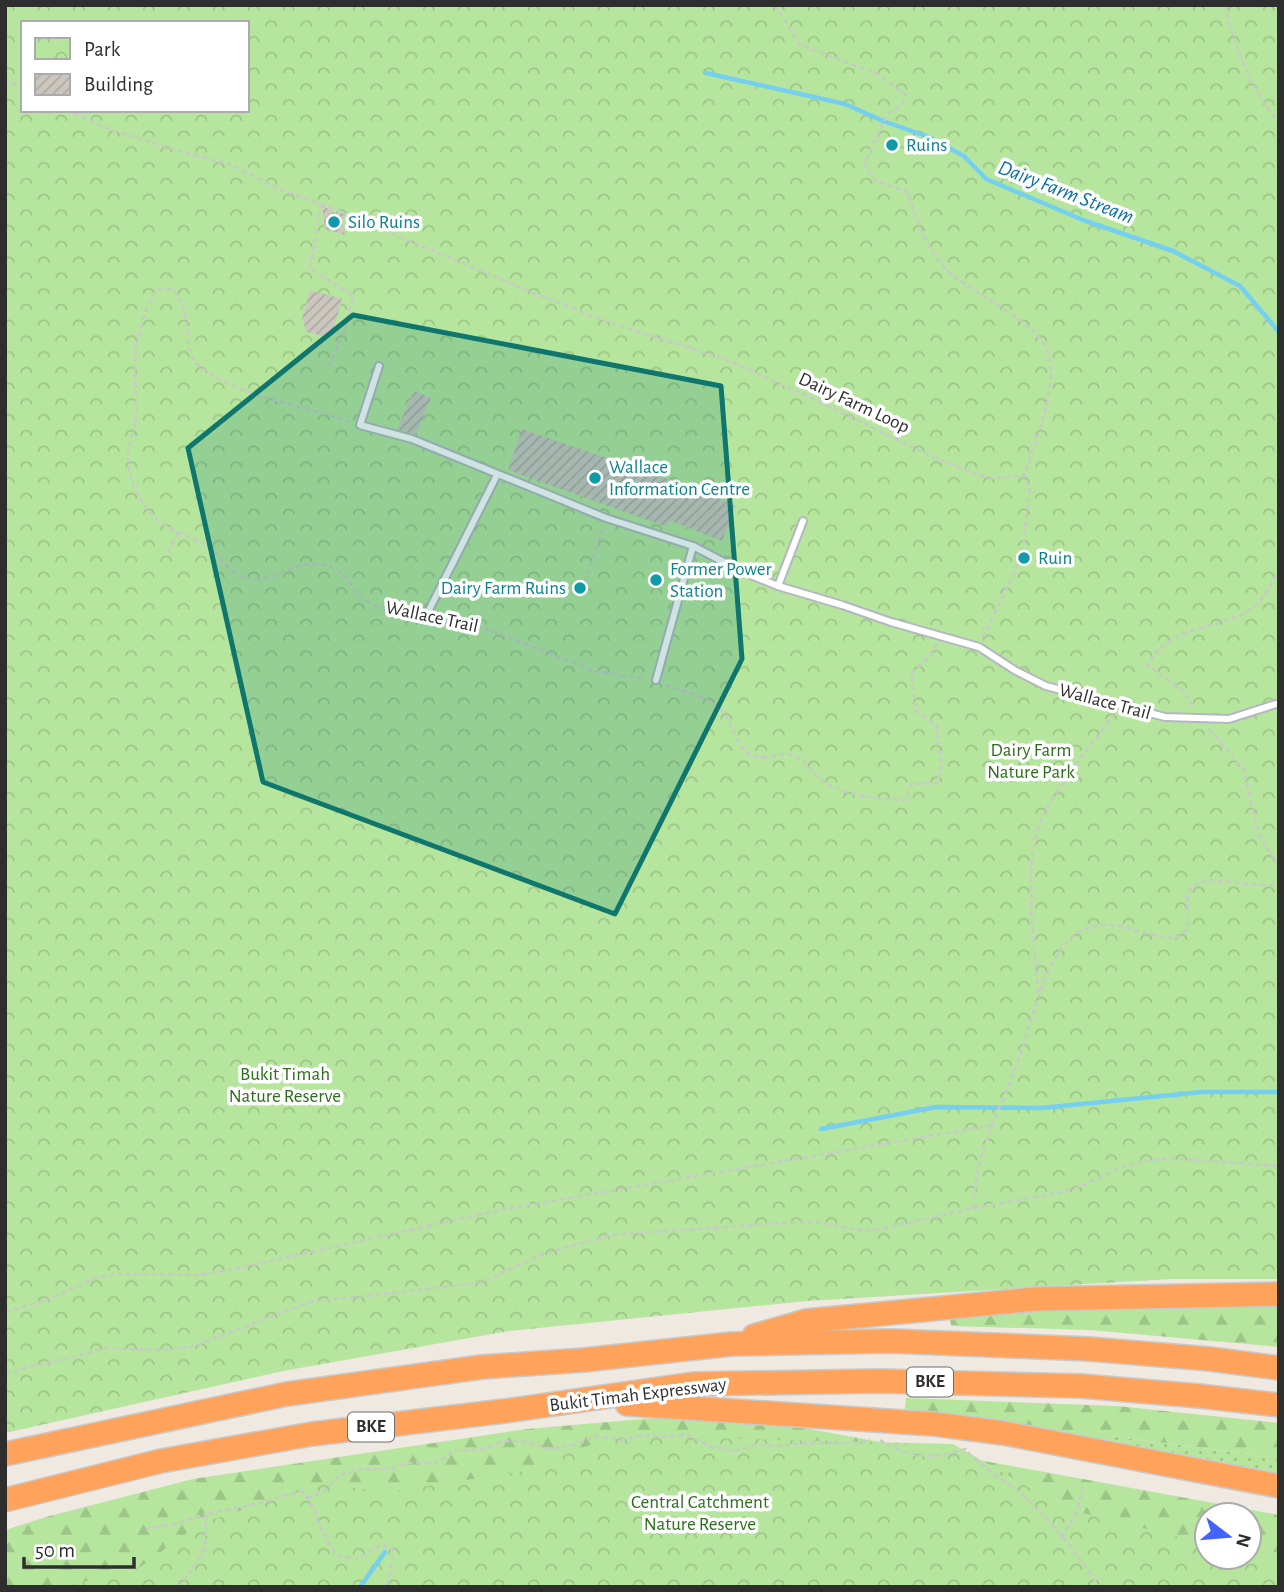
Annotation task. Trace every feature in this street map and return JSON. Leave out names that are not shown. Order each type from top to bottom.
[{"type":"highway","points":[[732,1344],[806,1321],[903,1310],[1036,1299],[1279,1294]]},
{"type":"highway","name":"Bukit Timah Expressway","points":[[5,1454],[288,1394],[482,1367],[584,1360],[732,1344],[891,1341],[1062,1348],[1210,1359],[1279,1368]]},
{"type":"highway","name":"Bukit Timah Expressway","points":[[5,1500],[161,1461],[312,1434],[582,1401],[694,1384],[878,1381],[1080,1386],[1279,1405]]},
{"type":"highway","points":[[582,1401],[934,1424],[1003,1433],[1279,1486]]},
{"type":"lane","points":[[360,425],[379,366]]},
{"type":"lane","name":"Wallace Trail","points":[[360,425],[412,439],[606,518],[693,546],[743,572],[778,586],[891,622],[979,646],[1016,671],[1046,686],[1165,717],[1229,719],[1279,704]]},
{"type":"lane","points":[[427,614],[498,475]]},
{"type":"lane","points":[[778,586],[803,521]]},
{"type":"lane","points":[[656,680],[693,546]]},
{"type":"path","points":[[775,5],[800,46],[878,74],[906,95],[903,103],[887,115],[865,163],[867,171],[883,185],[907,191],[930,249],[947,270],[1038,334],[1049,354],[1051,380],[1024,475],[1030,488],[1023,557],[979,646]]},
{"type":"path","points":[[1226,5],[1228,19],[1251,79],[1269,112],[1279,121]]},
{"type":"path","points":[[5,78],[21,89]]},
{"type":"path","name":"Dairy Farm Loop","points":[[71,112],[114,131],[233,165],[279,189],[586,313],[736,364],[937,459],[990,479],[1024,475]]},
{"type":"path","points":[[321,204],[310,269],[353,295],[345,330],[329,365]]},
{"type":"path","name":"Wallace Trail","points":[[360,425],[249,392],[231,385],[201,367],[190,355],[188,329],[180,298],[172,290],[162,288],[156,291],[141,325],[134,358],[136,418],[128,453],[129,473],[135,491],[164,525],[215,551],[232,572],[242,577],[253,580],[305,564],[322,564],[338,570],[363,599],[374,605],[427,614],[490,630],[594,671],[656,680],[715,704],[724,712],[742,748],[750,755],[768,758],[792,755],[799,758],[826,783],[875,798],[906,800],[911,784],[937,783],[942,761],[937,725],[916,712],[911,674],[930,656],[942,635]]},
{"type":"path","points":[[585,582],[606,518]]},
{"type":"path","points":[[168,552],[178,532]]},
{"type":"path","points":[[1279,569],[1268,592],[1256,605],[1241,615],[1196,629],[1165,643],[1147,665],[1183,691],[1244,769],[1259,836],[1279,866]]},
{"type":"path","points":[[1038,995],[1031,881],[1032,852],[1040,825],[1086,750],[1120,705]]},
{"type":"path","points":[[974,1208],[974,1189],[993,1125],[1018,1061],[1038,995],[1056,957],[1079,931],[1098,924],[1118,924],[1136,931],[1175,938],[1188,927],[1185,899],[1188,892],[1201,882],[1209,880],[1270,886],[1279,882]]},
{"type":"path","points":[[5,1312],[46,1300],[96,1278],[114,1275],[197,1275],[229,1270],[505,1209],[993,1125]]},
{"type":"path","points":[[5,1373],[108,1348],[160,1350],[191,1347],[310,1302],[480,1283],[543,1254],[610,1235],[797,1222],[819,1222],[872,1231],[974,1208],[1058,1193],[1125,1166],[1147,1161],[1170,1158],[1279,1166]]},
{"type":"path","points":[[307,1498],[323,1492],[339,1475],[362,1469],[387,1469],[409,1463],[436,1463],[454,1451],[484,1449],[504,1441],[527,1442],[551,1449],[574,1445],[596,1436],[622,1440],[644,1435],[687,1435],[712,1447],[735,1451],[756,1445],[858,1443],[876,1437],[898,1451],[922,1456],[943,1456],[965,1449],[978,1464],[1037,1508],[1085,1565],[1098,1586],[1093,1587]]},
{"type":"path","points":[[1061,1537],[1076,1514],[1083,1487]]},
{"type":"path","points":[[146,1529],[260,1503],[302,1490],[314,1508],[321,1529],[336,1555],[358,1559],[382,1544],[394,1551],[387,1587]]},
{"type":"path","points":[[178,1587],[200,1562],[207,1542],[205,1514]]},
{"type":"highlighted area","points":[[353,315],[721,386],[742,659],[615,914],[263,782],[188,448]]},
{"type":"green space","points":[[5,5],[1279,5],[1279,1279],[1171,1279],[807,1301],[509,1331],[283,1371],[5,1433]]},
{"type":"green space","points":[[1279,1305],[1279,1347],[1090,1330],[951,1326],[950,1316],[1071,1309]]},
{"type":"green space","points":[[906,1398],[1117,1406],[1279,1423],[1279,1458],[1111,1436],[1110,1441],[1004,1422],[905,1409]]},
{"type":"green space","name":"Central Catchment Nature Reserve","points":[[665,1417],[744,1417],[1203,1501],[1193,1501],[1193,1571],[1263,1571],[1263,1512],[1279,1515],[1279,1587],[5,1587],[5,1530],[193,1479],[527,1429]]},
{"type":"green space","name":"Central Catchment Nature Reserve","points":[[614,1436],[953,1444],[1059,1507],[1193,1540],[1193,1571],[1263,1571],[1263,1556],[1279,1560],[1279,1587],[63,1587],[139,1568],[199,1524],[323,1484],[387,1492],[519,1472]]},
{"type":"green space","points":[[1110,1436],[1279,1458],[1279,1473],[1110,1441]]},
{"type":"building","name":"Silo Ruins","points":[[322,205],[336,214],[346,213],[342,222],[345,235],[325,229]]},
{"type":"building","points":[[310,290],[342,299],[334,328],[323,336],[307,332],[302,319]]},
{"type":"building","points":[[414,391],[431,398],[416,434],[397,429]]},
{"type":"building","name":"Wallace Information Centre","points":[[522,429],[688,486],[736,506],[722,541],[669,520],[667,527],[508,470]]},
{"type":"waterway","name":"Dairy Farm Stream","points":[[706,73],[845,104],[926,136],[964,156],[986,179],[1083,220],[1173,251],[1240,286],[1279,332]]},
{"type":"waterway","points":[[821,1129],[936,1107],[1041,1108],[1202,1092],[1279,1092]]},
{"type":"waterway","points":[[360,1587],[385,1552]]},
{"type":"place","name":"Ruins","points":[[892,145]]},
{"type":"place","name":"Silo Ruins","points":[[334,222]]},
{"type":"place","name":"Wallace Information Centre","points":[[595,478]]},
{"type":"place","name":"Ruin","points":[[1024,558]]},
{"type":"place","name":"Former Power Station","points":[[656,580]]},
{"type":"place","name":"Dairy Farm Ruins","points":[[580,588]]},
{"type":"park label","name":"Dairy Farm Nature Park","points":[[1031,761]]},
{"type":"park label","name":"Bukit Timah Nature Reserve","points":[[285,1085]]}]
